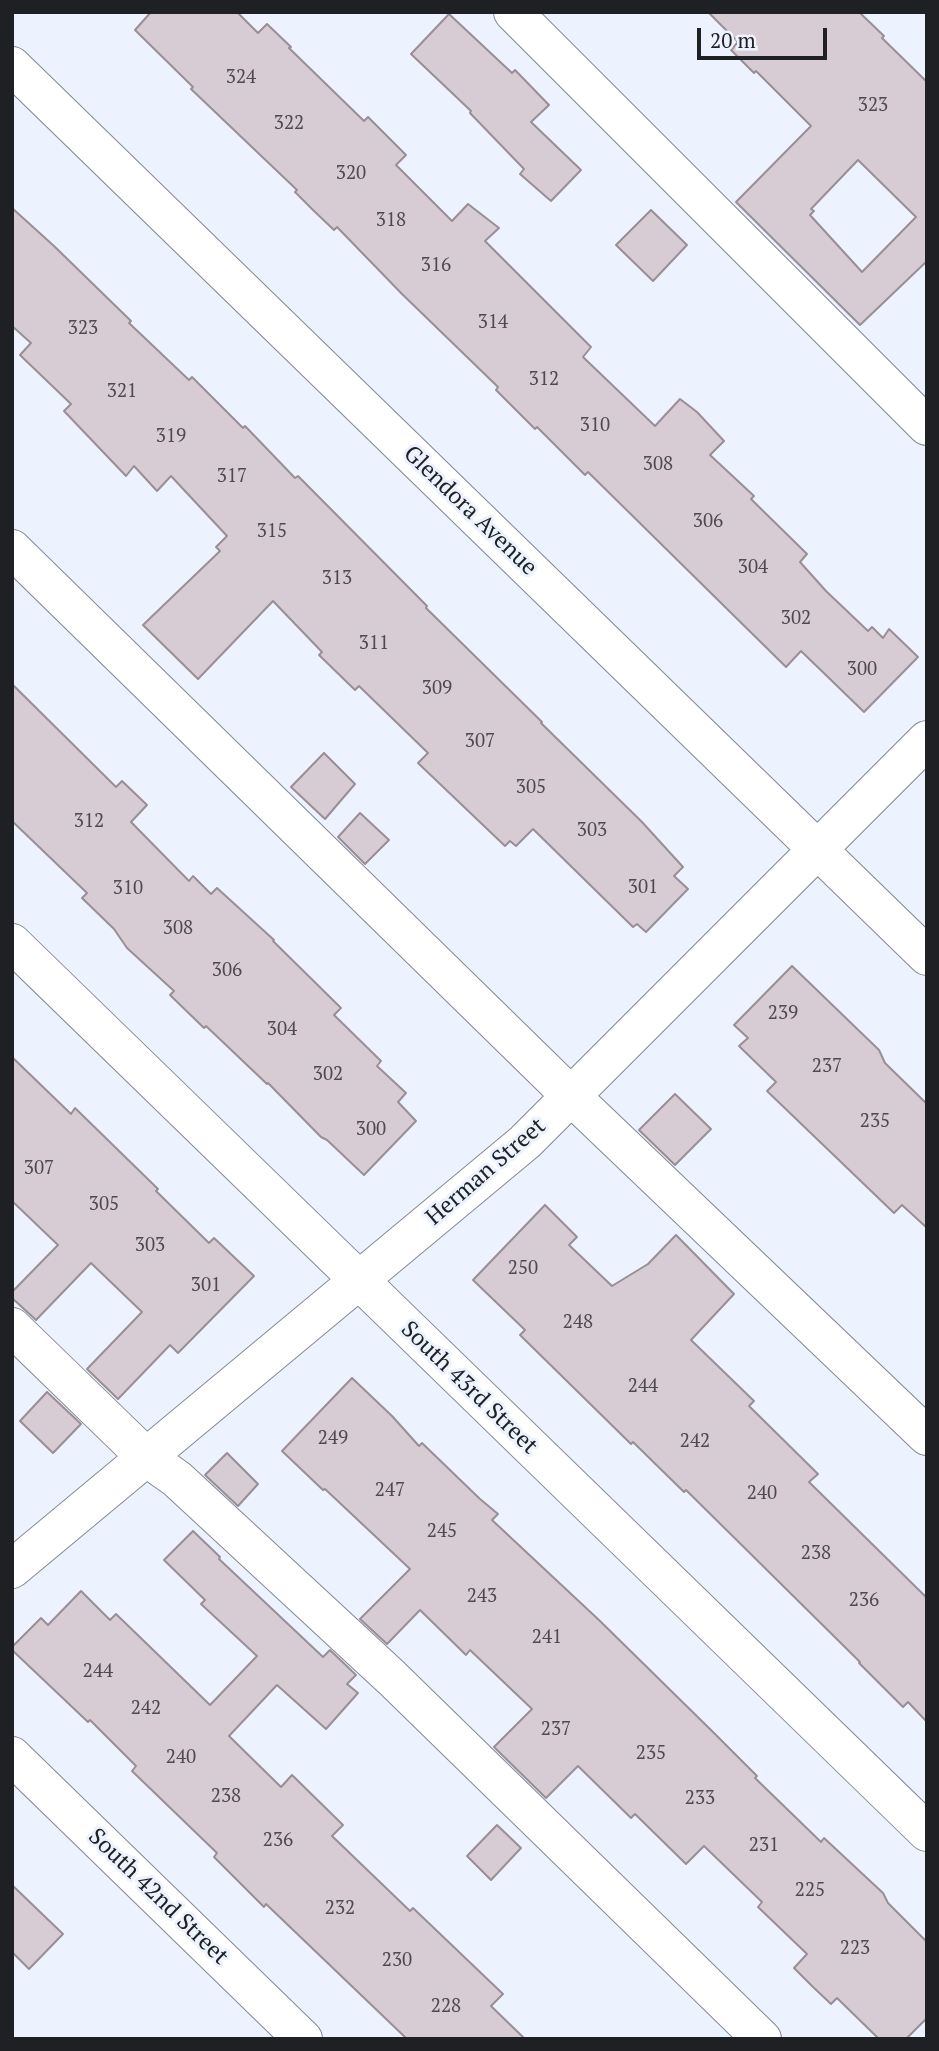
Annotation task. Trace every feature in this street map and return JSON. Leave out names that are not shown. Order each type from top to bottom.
[{"type":"street","points":[[513,12],[927,426]]},
{"type":"street","name":"Glendora Avenue","points":[[12,66],[927,956]]},
{"type":"street","points":[[12,549],[571,1096],[927,1436]]},
{"type":"street","name":"Herman Street","points":[[12,1569],[525,1142],[927,740]]},
{"type":"street","name":"South 43rd Street","points":[[12,943],[927,1832]]},
{"type":"street","points":[[12,1327],[146,1457],[177,1479],[392,1678],[762,2039]]},
{"type":"street","name":"South 42nd Street","points":[[12,1756],[303,2039]]},
{"type":"building","points":[[151,12],[237,12],[258,33],[267,24],[364,121],[368,117],[406,155],[396,165],[452,221],[468,204],[499,228],[485,241],[591,347],[583,357],[655,426],[680,399],[697,412],[724,441],[710,455],[754,496],[751,499],[807,554],[800,562],[826,591],[868,631],[872,627],[883,638],[889,629],[918,657],[864,712],[801,651],[786,667],[588,472],[585,475],[537,427],[535,429],[496,390],[498,387],[337,227],[334,230],[295,192],[297,190],[191,89],[193,87],[135,30]]},
{"type":"building","points":[[708,12],[859,12],[927,82],[927,261],[860,325],[736,202],[811,126],[731,50],[738,42]],"holes":[[[858,160],[916,217],[862,272],[810,215],[814,211],[811,209]]]},
{"type":"building","points":[[449,14],[512,73],[515,70],[549,105],[531,122],[581,170],[551,201],[520,174],[524,169],[471,111],[411,54]]},
{"type":"building","points":[[12,208],[189,380],[192,377],[243,428],[245,426],[295,478],[298,476],[427,606],[426,608],[642,822],[683,867],[674,876],[688,889],[646,932],[637,924],[633,927],[533,829],[516,846],[510,841],[505,846],[418,763],[428,753],[359,686],[355,690],[319,655],[322,652],[273,601],[198,679],[143,625],[220,551],[216,547],[227,536],[171,476],[157,491],[134,466],[126,476],[64,411],[71,404],[20,355],[31,343],[12,326]]},
{"type":"building","points":[[651,210],[687,245],[653,281],[616,245]]},
{"type":"building","points":[[12,684],[116,787],[122,781],[147,805],[131,822],[189,881],[193,876],[211,894],[217,888],[274,940],[341,1008],[334,1015],[381,1061],[377,1066],[406,1093],[398,1102],[416,1121],[364,1175],[321,1137],[268,1083],[170,995],[174,991],[127,948],[114,929],[82,898],[87,893],[12,821]]},
{"type":"building","points":[[324,753],[355,784],[325,819],[291,787]]},
{"type":"building","points":[[360,813],[389,840],[365,864],[338,837]]},
{"type":"building","points":[[792,966],[879,1050],[885,1063],[927,1104],[927,1228],[902,1205],[894,1213],[767,1091],[776,1082],[739,1046],[748,1038],[734,1025]]},
{"type":"building","points":[[12,1057],[71,1114],[75,1108],[209,1243],[214,1238],[254,1276],[178,1353],[170,1345],[118,1399],[87,1369],[142,1312],[91,1263],[36,1320],[12,1298],[12,1292],[58,1245],[12,1201]]},
{"type":"building","points":[[675,1094],[711,1129],[675,1165],[639,1130]]},
{"type":"building","points":[[545,1205],[577,1237],[569,1245],[612,1286],[648,1264],[676,1235],[734,1294],[691,1340],[754,1401],[749,1406],[818,1474],[809,1482],[927,1598],[927,1722],[908,1702],[903,1707],[686,1490],[684,1492],[633,1442],[631,1444],[520,1335],[525,1330],[473,1280]]},
{"type":"building","points":[[352,1378],[419,1446],[422,1443],[498,1514],[492,1520],[600,1621],[821,1842],[824,1838],[883,1893],[888,1903],[927,1942],[927,2018],[906,2039],[879,2039],[837,1998],[831,2004],[812,1986],[794,1968],[807,1954],[758,1907],[762,1902],[704,1846],[686,1864],[635,1814],[631,1818],[578,1766],[546,1798],[494,1747],[532,1709],[470,1650],[466,1655],[420,1610],[387,1644],[360,1619],[410,1569],[282,1451]]},
{"type":"building","points":[[47,1392],[81,1424],[53,1453],[20,1421]]},
{"type":"building","points":[[227,1453],[258,1484],[238,1506],[205,1475]]},
{"type":"building","points":[[193,1531],[323,1657],[330,1650],[356,1675],[347,1684],[358,1693],[326,1729],[277,1685],[229,1736],[281,1787],[292,1775],[343,1825],[332,1836],[410,1911],[413,1908],[503,1994],[491,2006],[525,2039],[407,2039],[266,1904],[264,1907],[214,1857],[217,1853],[132,1771],[136,1766],[90,1720],[88,1722],[12,1650],[41,1618],[48,1625],[81,1591],[110,1620],[116,1614],[210,1705],[257,1656],[201,1604],[205,1600],[164,1560]]},
{"type":"building","points":[[497,1825],[521,1848],[491,1880],[467,1856]]},
{"type":"building","points":[[12,1885],[63,1934],[29,1969],[12,1952]]}]
